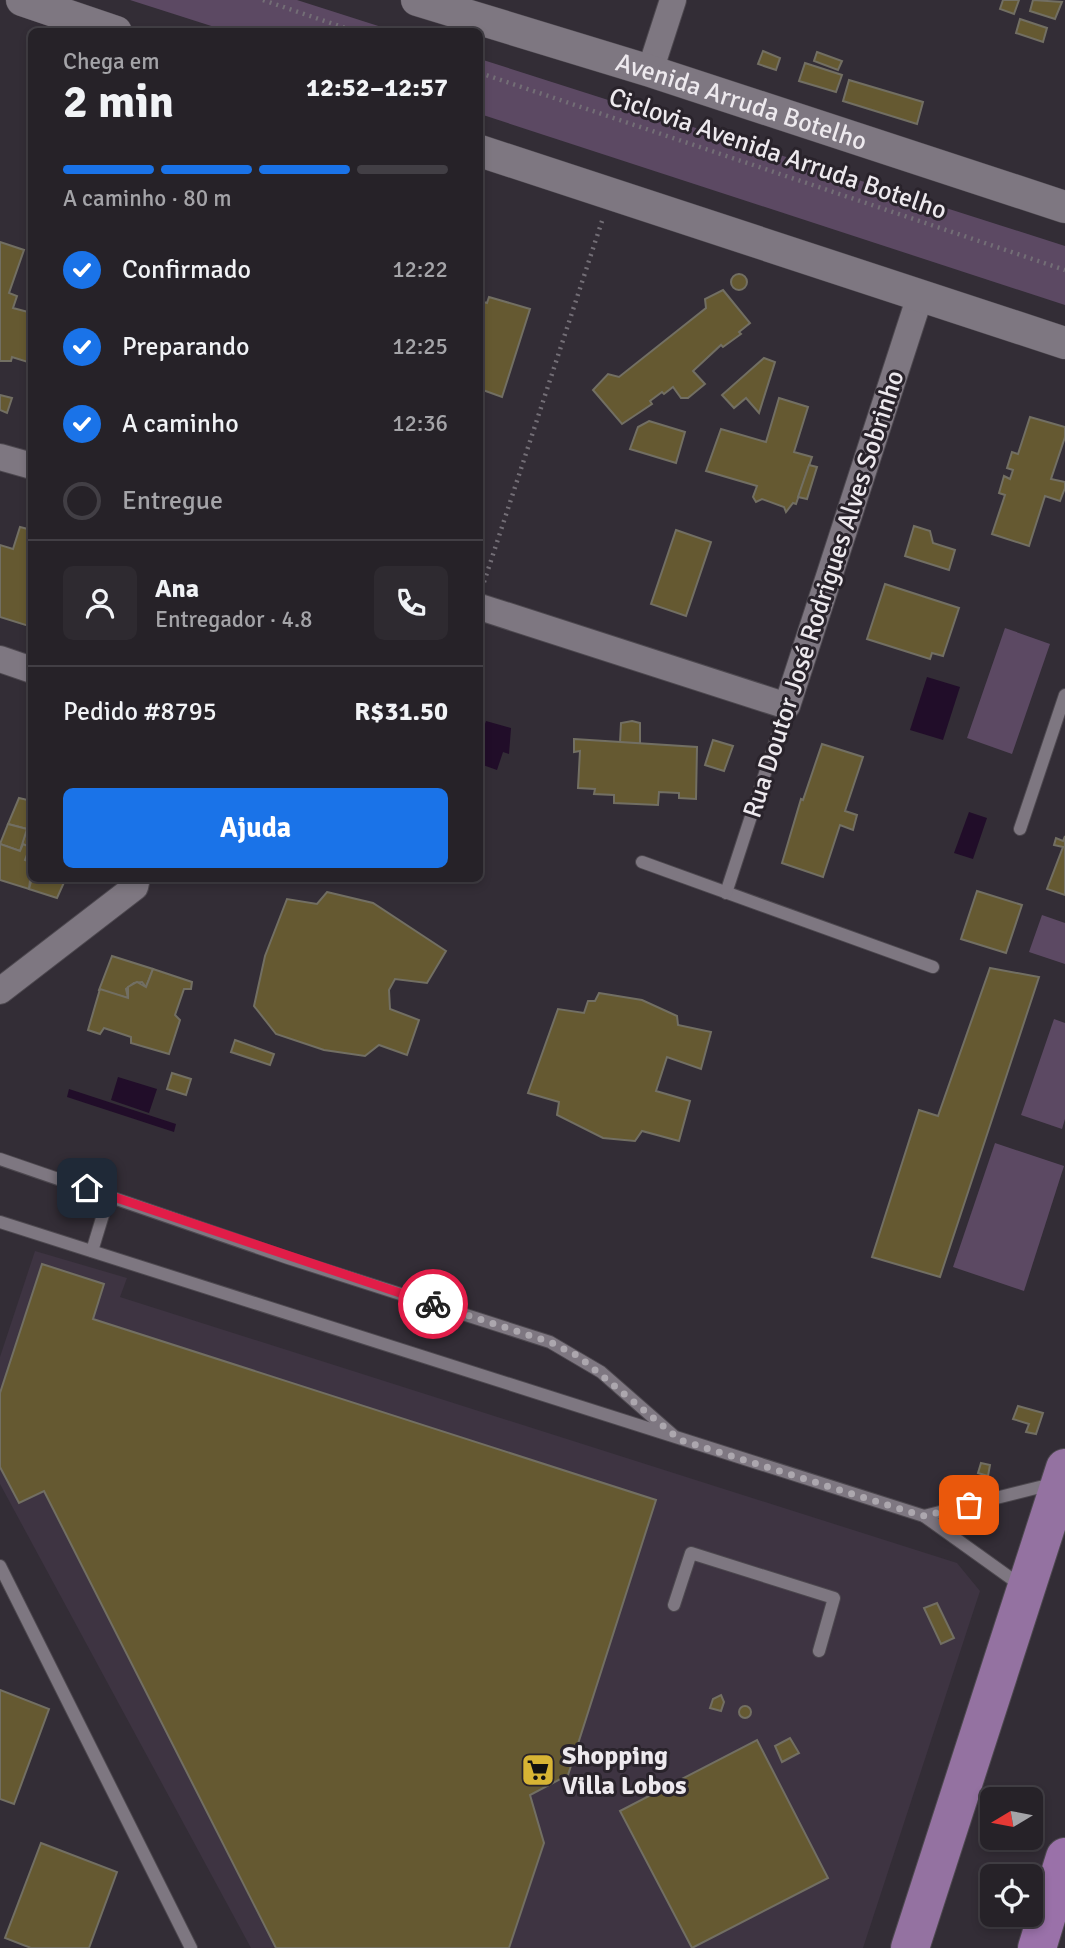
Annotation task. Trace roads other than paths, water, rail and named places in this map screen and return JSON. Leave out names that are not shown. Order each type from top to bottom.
[{"type":"highway","points":[[911,1948],[1063,1475]]},
{"type":"highway","points":[[1037,1948],[1065,1857]]},
{"type":"street","points":[[22,0],[104,28]]},
{"type":"street","name":"Avenida Arruda Botelho","points":[[417,0],[650,71],[1065,207]]},
{"type":"street","points":[[650,71],[673,0]]},
{"type":"street","points":[[483,152],[1065,343]]},
{"type":"street","name":"Rua Doutor José Rodrigues Alves Sobrinho","points":[[787,706],[920,296]]},
{"type":"street","points":[[0,457],[28,465]]},
{"type":"street","points":[[483,596],[787,706]]},
{"type":"street","points":[[0,659],[28,669]]},
{"type":"street","points":[[0,991],[135,887],[136,882]]},
{"type":"lane","points":[[1020,829],[1065,695]]},
{"type":"lane","name":"Rua Doutor José Rodrigues Alves Sobrinho","points":[[726,893],[787,706]]},
{"type":"lane","points":[[642,862],[933,967]]},
{"type":"lane","points":[[0,1159],[288,1258],[550,1342],[601,1372],[680,1440]]},
{"type":"lane","points":[[92,1251],[109,1195]]},
{"type":"lane","points":[[0,1222],[923,1516],[1027,1590]]},
{"type":"lane","points":[[923,1516],[1063,1475]]},
{"type":"lane","points":[[674,1605],[691,1553],[834,1598],[820,1651]]},
{"type":"lane","points":[[0,1566],[191,1948]]},
{"type":"place","name":"Shopping Villa Lobos","points":[[538,1770]]}]
